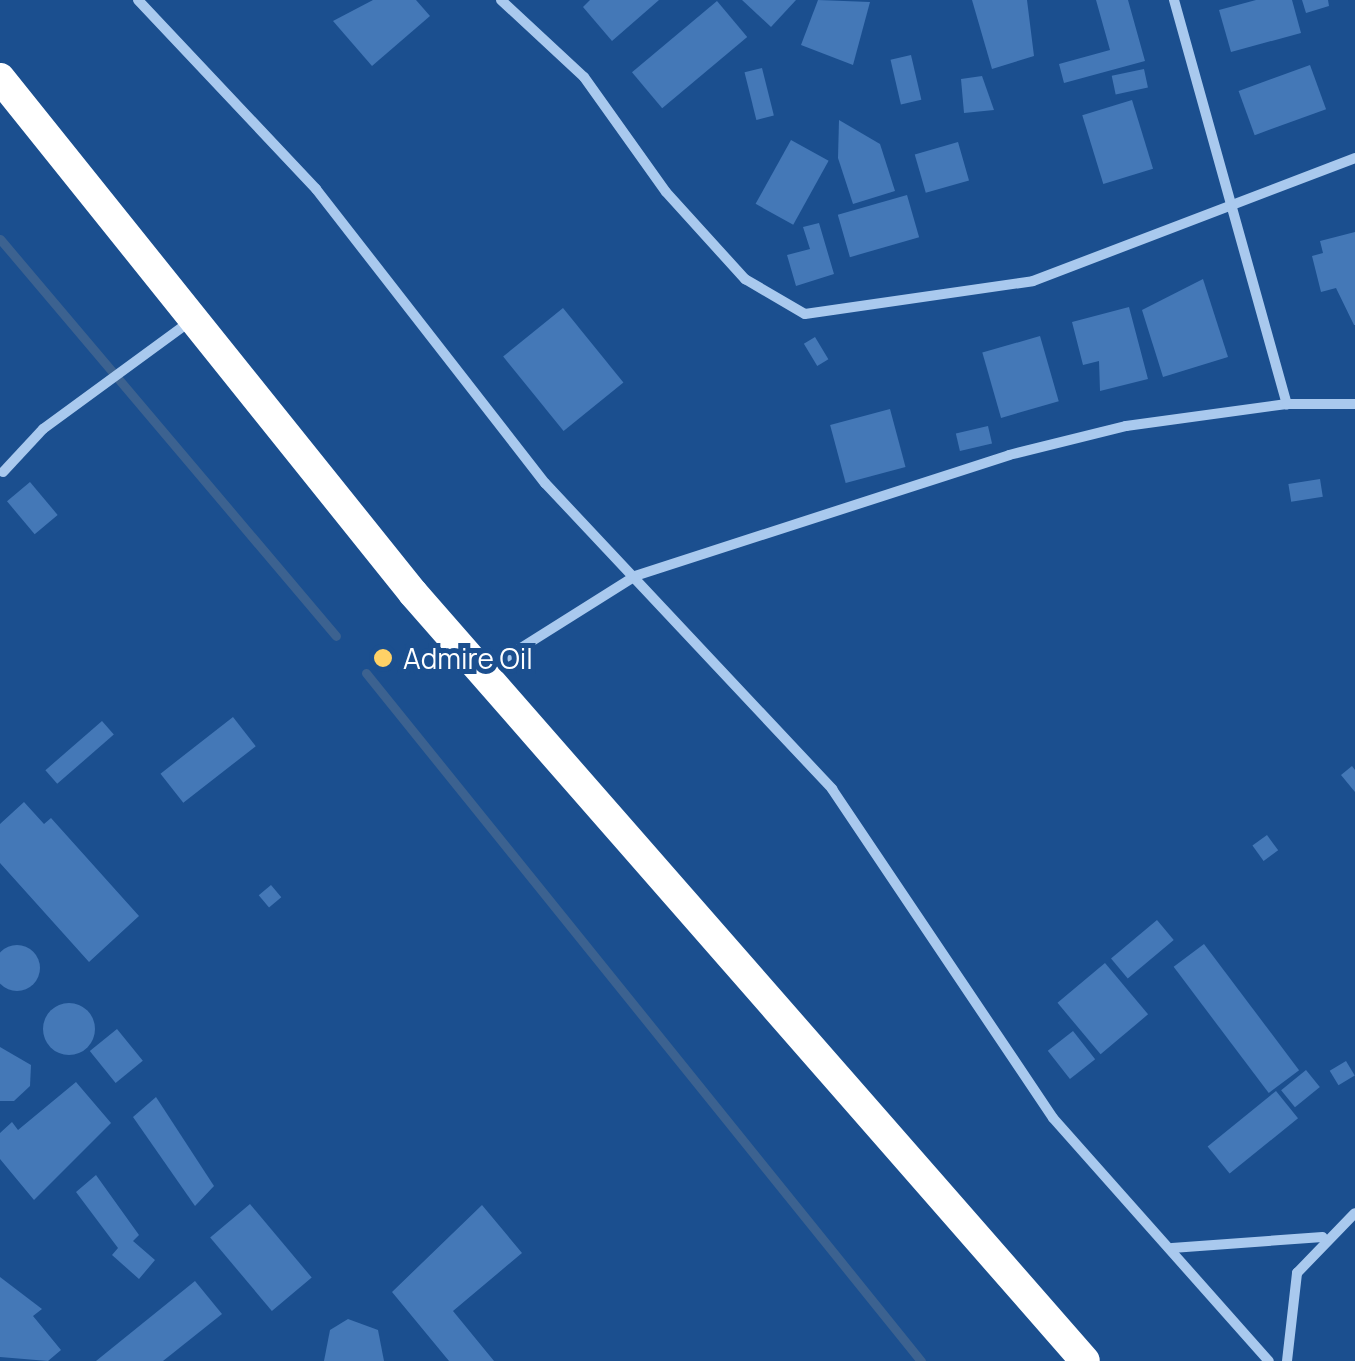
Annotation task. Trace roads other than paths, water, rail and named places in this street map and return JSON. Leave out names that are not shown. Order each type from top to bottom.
[{"type":"highway","points":[[0,78],[193,319],[485,670],[1085,1361]]},
{"type":"street","points":[[138,0],[316,188],[544,483],[636,576],[832,788],[1053,1118],[1269,1361]]},
{"type":"street","points":[[501,0],[584,77],[666,192],[745,279],[805,314],[1033,282],[1355,158]]},
{"type":"street","points":[[1174,0],[1287,404]]},
{"type":"street","points":[[3,472],[97,388],[193,319]]},
{"type":"street","points":[[485,670],[636,576],[1028,450],[1287,404],[1355,404]]},
{"type":"street","points":[[1286,1361],[1297,1273],[1323,1236],[1355,1213]]},
{"type":"street","points":[[1172,1248],[1323,1236]]},
{"type":"waterway","points":[[0,239],[336,636]]},
{"type":"waterway","points":[[366,673],[921,1361]]},
{"type":"place","name":"Admire Oil","points":[[383,658]]}]
